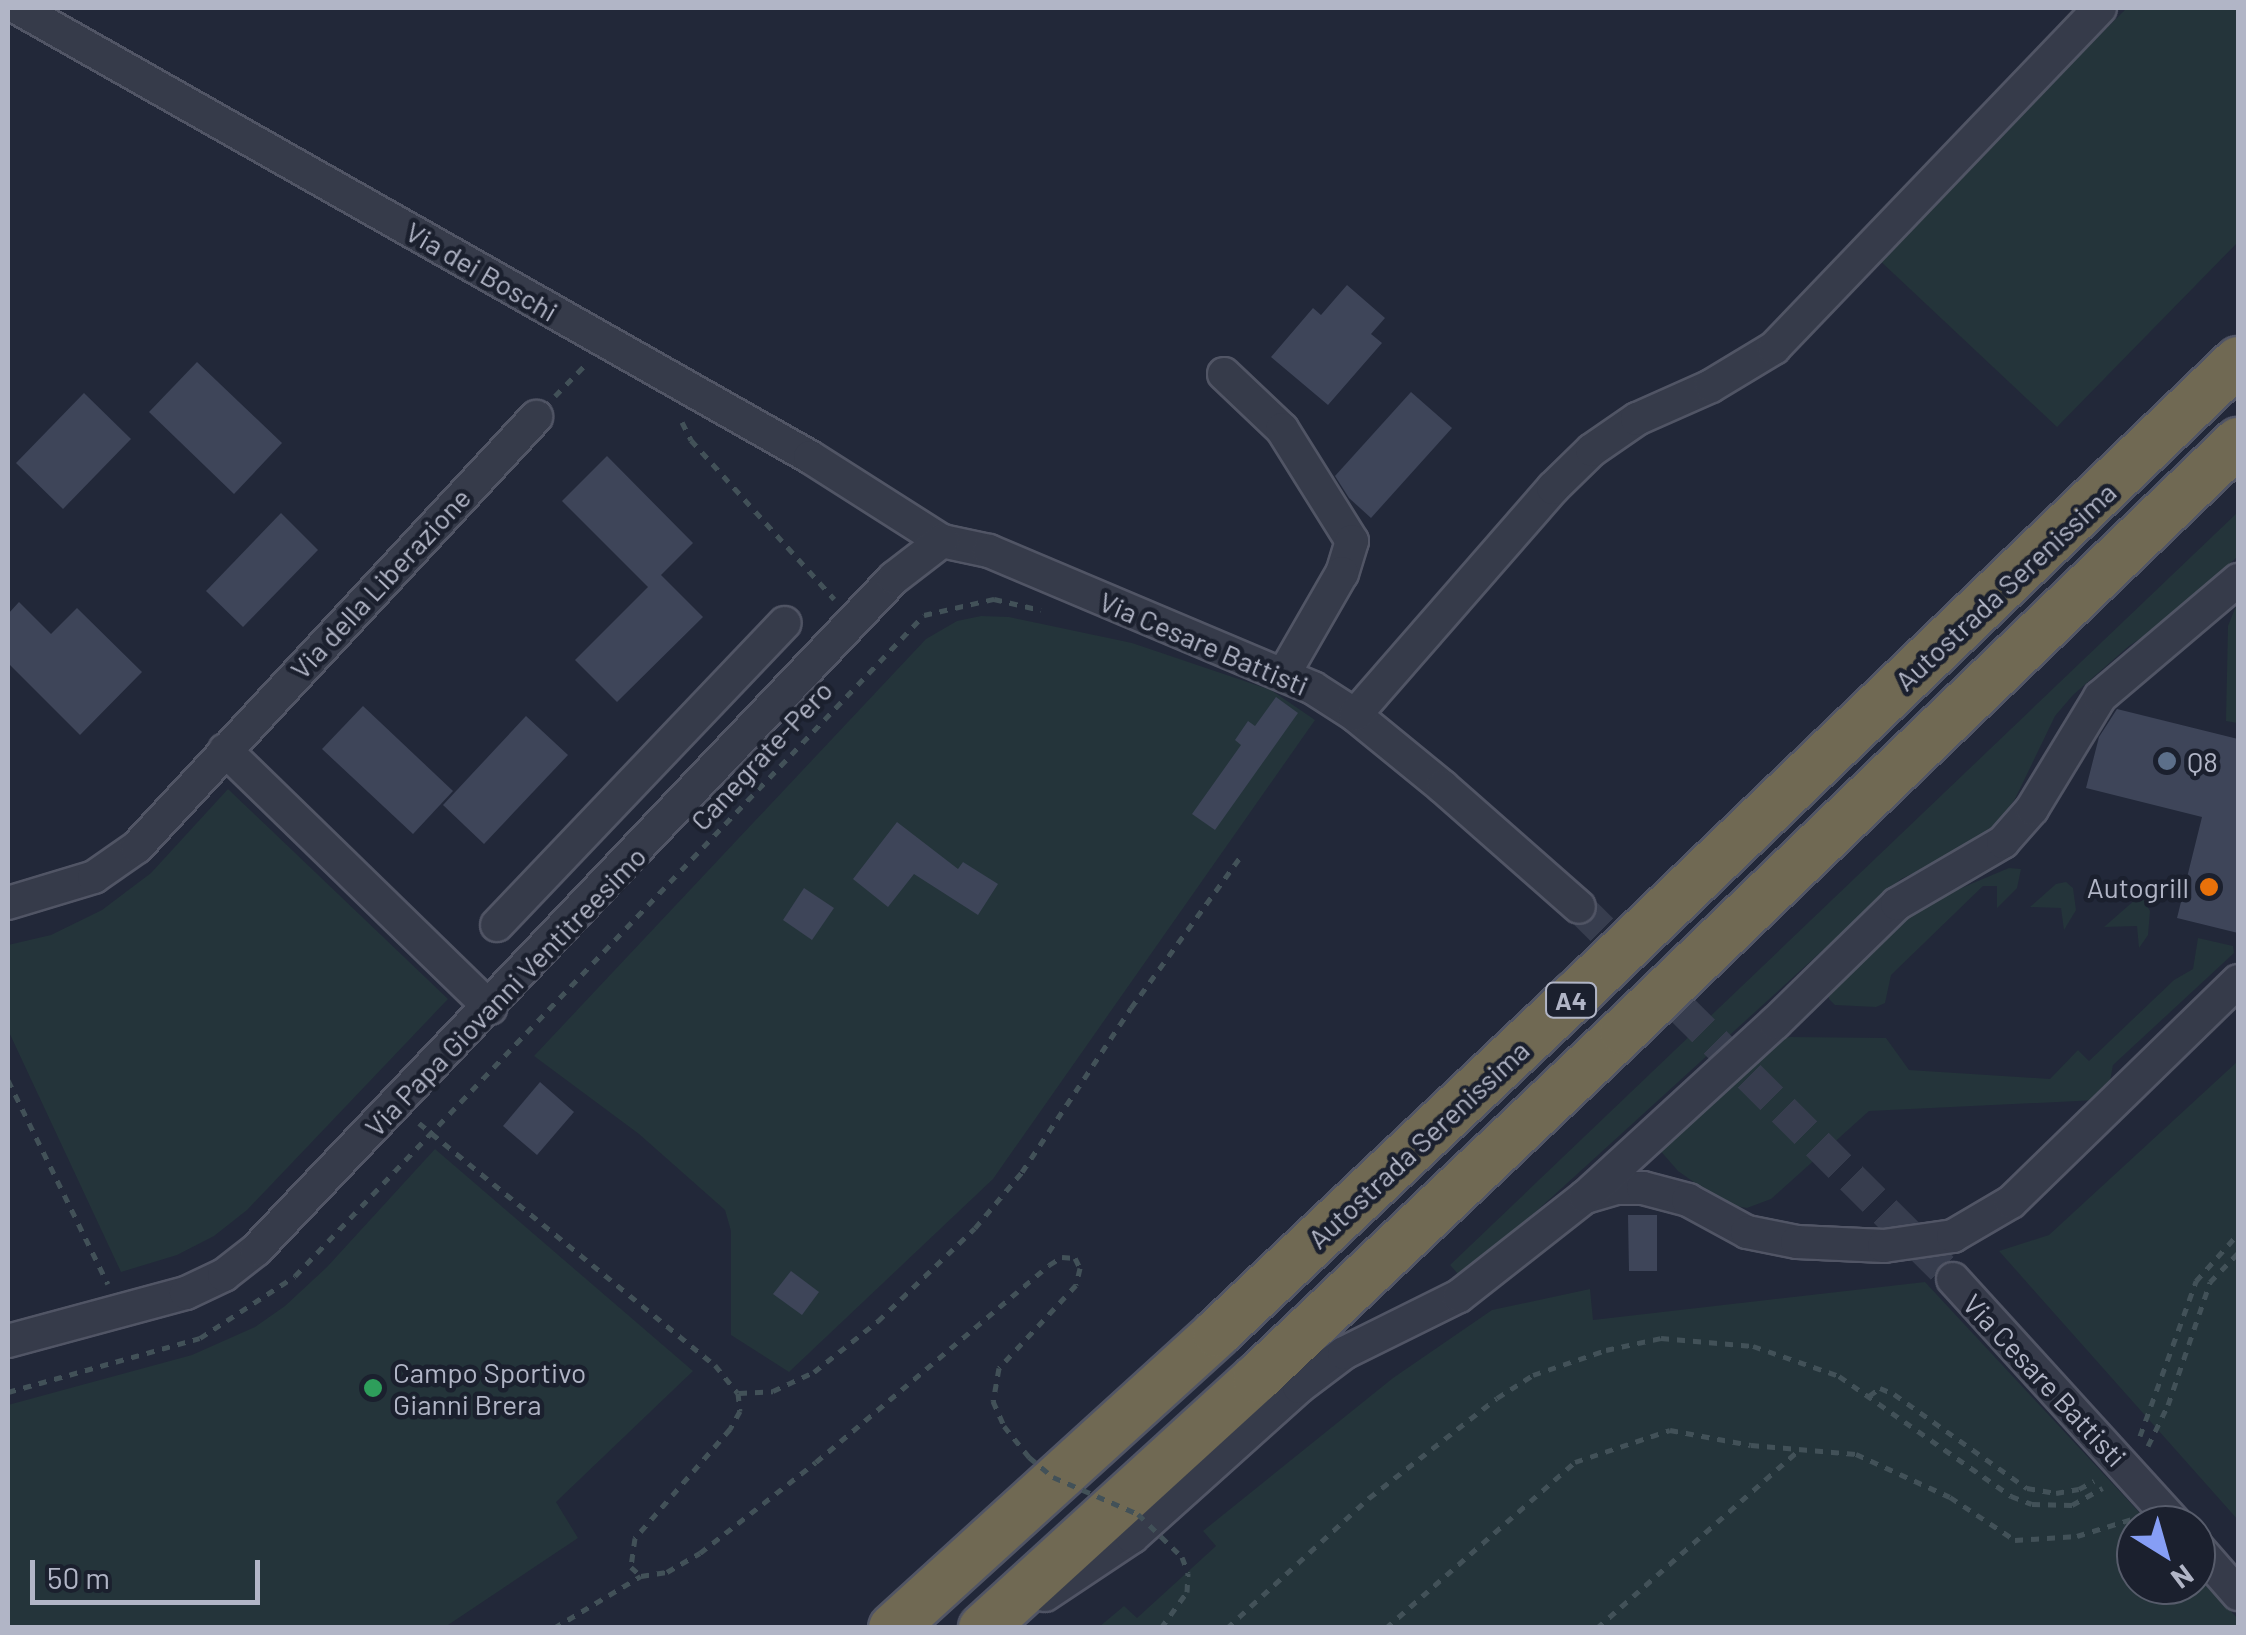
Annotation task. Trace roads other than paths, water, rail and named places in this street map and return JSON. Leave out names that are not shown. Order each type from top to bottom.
[{"type":"highway","name":"Autostrada Serenissima","points":[[893,1628],[1518,1050],[2238,362]]},
{"type":"highway","name":"Autostrada Serenissima","points":[[983,1628],[1328,1312],[2052,626],[2238,442]]},
{"type":"street","name":"Via dei Boschi","points":[[18,8],[810,456],[942,541]]},
{"type":"street","points":[[1354,716],[1553,488],[1592,450],[1637,418],[1712,386],[1774,348],[2100,8]]},
{"type":"street","points":[[1224,374],[1282,429],[1352,541],[1342,573],[1284,674]]},
{"type":"street","name":"Via della Liberazione","points":[[8,903],[94,877],[124,859],[536,416]]},
{"type":"street","name":"Via Papa Giovanni Ventitreesimo","points":[[8,1341],[186,1292],[224,1275],[256,1250],[490,1008],[894,578],[942,541]]},
{"type":"street","name":"Via Cesare Battisti","points":[[942,541],[989,551],[1284,674],[1354,716],[1579,907]]},
{"type":"street","points":[[996,1628],[1132,1537],[1299,1388],[1344,1354],[1459,1296],[1585,1197],[1775,1023],[1897,904],[2003,842],[2032,809],[2100,697],[2238,580]]},
{"type":"street","points":[[497,925],[785,624]]},
{"type":"street","points":[[224,750],[490,1008]]},
{"type":"street","points":[[638,777],[676,812]]},
{"type":"street","points":[[1585,1197],[1617,1188],[1643,1188],[1688,1200],[1747,1232],[1797,1242],[1884,1246],[1953,1236],[2011,1202],[2238,981]]},
{"type":"street","name":"Via Cesare Battisti","points":[[1953,1279],[2159,1505]]},
{"type":"street","points":[[2216,1569],[2238,1594]]},
{"type":"tunnel","points":[[1579,907],[1953,1279]]},
{"type":"place","name":"Q8","points":[[2167,761]]},
{"type":"place","name":"Autogrill","points":[[2209,887]]},
{"type":"place","name":"Campo Sportivo Gianni Brera","points":[[373,1388]]}]
